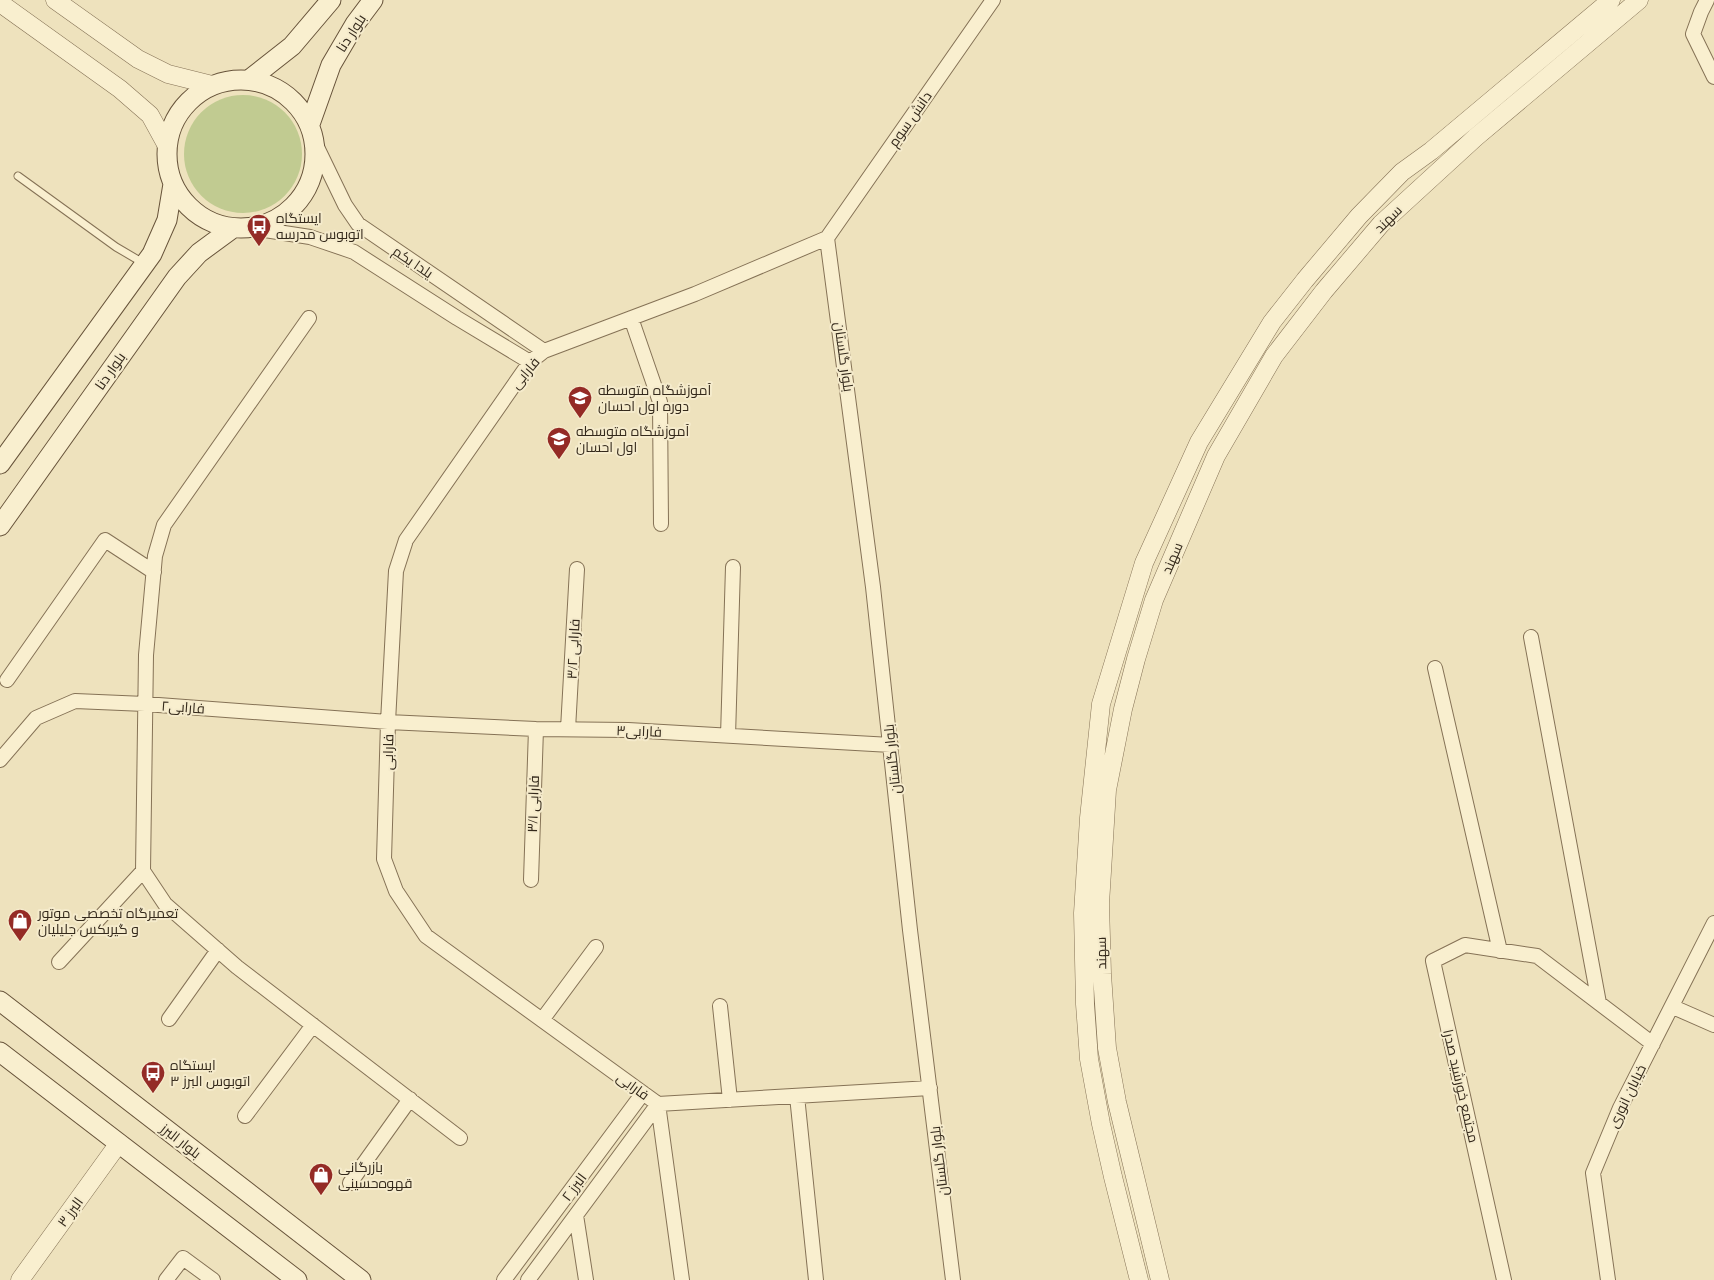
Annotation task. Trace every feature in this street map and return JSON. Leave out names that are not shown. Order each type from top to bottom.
[{"type":"main road","points":[[250,80],[292,46],[331,0]]},
{"type":"main road","name":"بلوار دنا","points":[[310,124],[330,65],[355,24],[373,0]]},
{"type":"main road","points":[[230,80],[250,80],[269,84],[286,94],[300,107],[310,124],[315,143],[315,166],[307,188],[294,207],[275,221],[252,228],[233,228],[214,224],[197,214],[183,201],[173,184],[167,165],[167,146],[172,127],[181,109],[195,95],[212,85],[230,80]]},
{"type":"main road","points":[[0,464],[152,254],[167,220],[173,184]]},
{"type":"main road","name":"بلوار دنا","points":[[0,526],[177,277],[199,253],[233,228]]},
{"type":"main road","name":"بلوار البرز","points":[[0,1002],[361,1280]]},
{"type":"main road","points":[[0,1052],[297,1280]]},
{"type":"street","points":[[55,0],[138,59],[168,74],[212,85]]},
{"type":"street","name":"دانش سوم","points":[[827,238],[994,0]]},
{"type":"street","name":"سهند","points":[[1139,1280],[1113,1178],[1089,1059],[1085,1004],[1083,913],[1089,818],[1101,704],[1144,563],[1199,442],[1272,322],[1305,280],[1359,216],[1402,172],[1431,151],[1611,0]]},
{"type":"street","name":"سهند","points":[[1160,1280],[1117,1102],[1108,1048],[1102,974],[1100,904],[1107,790],[1123,709],[1154,600],[1216,456],[1274,356],[1324,291],[1380,224],[1476,137],[1639,0]]},
{"type":"street","points":[[1707,0],[1700,12],[1693,34],[1714,77]]},
{"type":"street","points":[[0,3],[120,88],[150,115],[167,146]]},
{"type":"street","name":"یلدا یکم","points":[[315,143],[345,205],[358,224],[544,351]]},
{"type":"street","name":"یلدا یکم","points":[[252,228],[310,237],[354,252],[530,362]]},
{"type":"street","name":"فارابی","points":[[827,238],[695,294],[544,351],[530,362],[406,540],[396,571],[388,722],[384,858],[396,891],[426,936],[658,1104],[930,1088]]},
{"type":"street","name":"بلوار گلستان","points":[[827,238],[873,587],[909,920],[953,1280]]},
{"type":"street","points":[[309,318],[164,525],[155,556],[146,655],[143,872],[165,904],[237,968],[460,1138]]},
{"type":"street","points":[[631,318],[660,402],[661,524]]},
{"type":"street","points":[[7,680],[104,540],[154,572]]},
{"type":"street","points":[[728,736],[733,568]]},
{"type":"street","name":"فارابی ۳/۲","points":[[568,729],[577,569]]},
{"type":"street","points":[[1531,637],[1599,1004]]},
{"type":"street","points":[[1435,668],[1500,951]]},
{"type":"street","name":"فارابی۲","points":[[0,760],[36,718],[75,701],[145,704],[388,722]]},
{"type":"street","name":"فارابی۳","points":[[388,722],[536,729],[628,730],[891,744]]},
{"type":"street","name":"فارابی ۳/۱","points":[[531,880],[536,729]]},
{"type":"street","points":[[59,962],[143,872]]},
{"type":"street","name":"خیابان انوری","points":[[1608,1280],[1593,1173],[1620,1108],[1714,923]]},
{"type":"street","name":"مجتمع خورشید صدرا","points":[[1504,1280],[1432,961],[1465,945],[1537,956],[1653,1044]]},
{"type":"street","points":[[542,1020],[596,947]]},
{"type":"street","points":[[169,1019],[218,950]]},
{"type":"street","points":[[720,1006],[730,1100]]},
{"type":"street","points":[[1672,1006],[1714,1025]]},
{"type":"street","points":[[245,1116],[313,1025]]},
{"type":"street","name":"البرز ۲","points":[[504,1280],[643,1093]]},
{"type":"street","points":[[797,1096],[816,1280]]},
{"type":"street","points":[[350,1183],[410,1099]]},
{"type":"street","points":[[658,1104],[682,1280]]},
{"type":"street","name":"البرز ۲","points":[[528,1280],[658,1104]]},
{"type":"street","name":"البرز ۳","points":[[20,1280],[119,1143]]},
{"type":"street","points":[[576,1215],[586,1280]]},
{"type":"street","points":[[166,1280],[183,1258],[213,1280]]},
{"type":"lane","points":[[18,176],[116,247],[145,264]]},
{"type":"green space","points":[[243,95],[266,100],[285,112],[297,131],[302,154],[297,177],[285,196],[266,208],[243,213],[220,208],[201,196],[189,177],[184,154],[189,131],[201,112],[220,100]]},
{"type":"place","name":"ایستگاه اتوبوس مدرسه","points":[[259,247]]},
{"type":"place","name":"آموزشگاه متوسطه دوره اول احسان","points":[[580,419]]},
{"type":"place","name":"آموزشگاه متوسطه اول احسان","points":[[559,460]]},
{"type":"place","name":"تعمیرگاه تخصصی موتور و گیربکس جلیلیان","points":[[20,942]]},
{"type":"place","name":"ایستگاه اتوبوس البرز ۳","points":[[153,1094]]},
{"type":"place","name":"بازرگانی قهوه‌حسینی","points":[[321,1196]]}]
